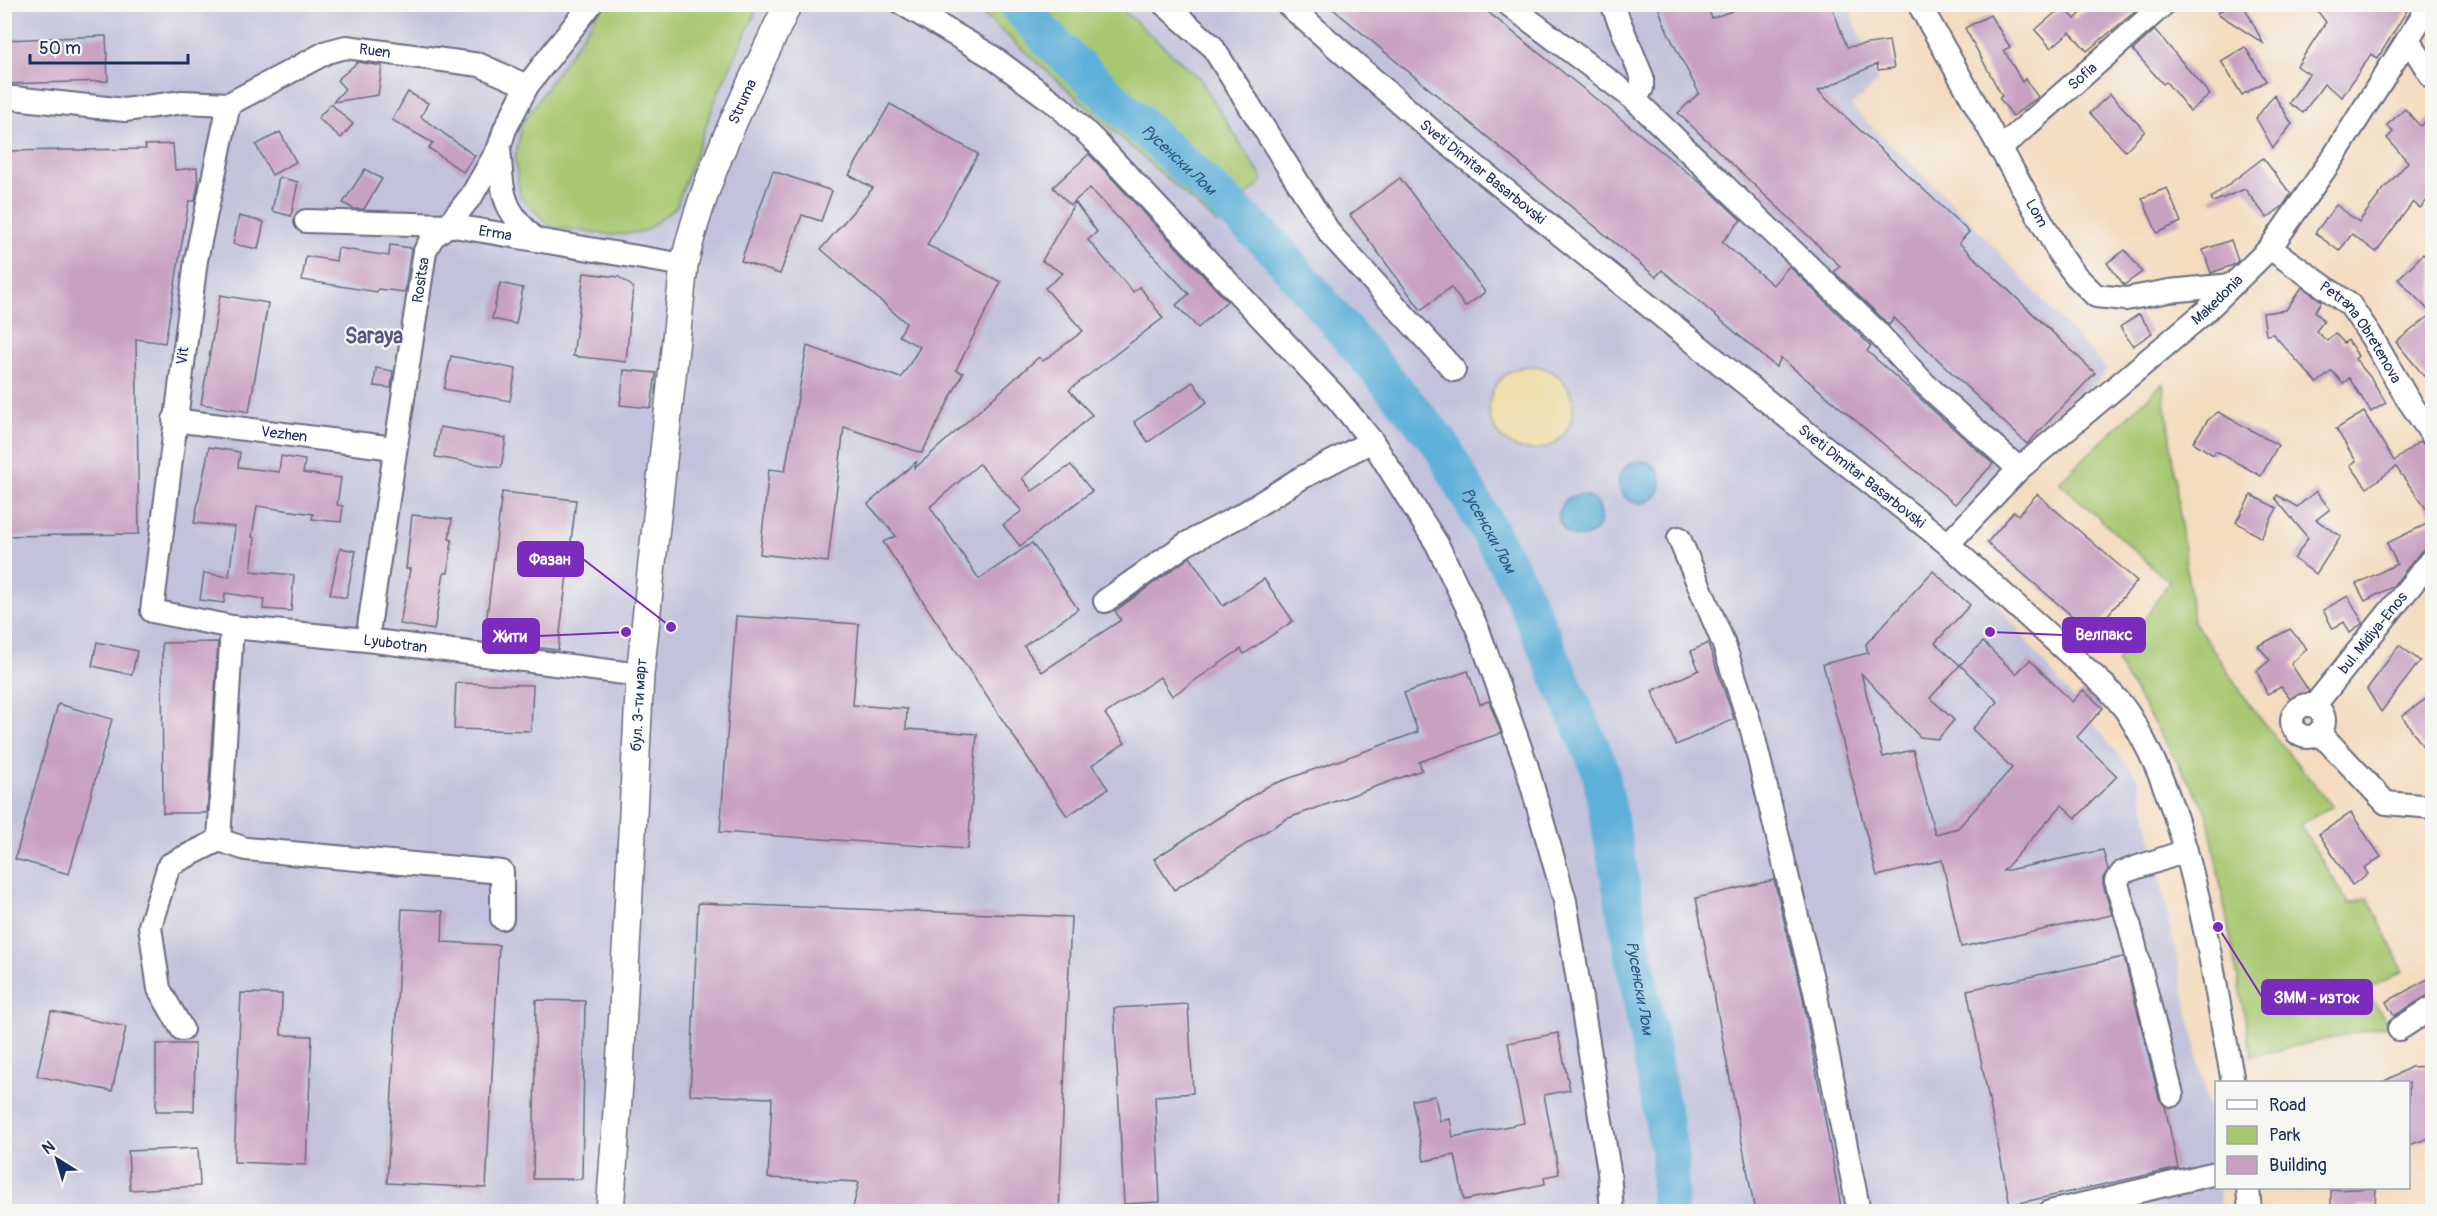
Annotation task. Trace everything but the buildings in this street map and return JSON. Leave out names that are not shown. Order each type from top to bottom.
[{"type":"main road","name":"Struma","points":[[703,201],[744,100],[788,4]]},
{"type":"main road","name":"бул. 3-ти март","points":[[610,1212],[620,1069],[640,675],[684,265],[692,230],[703,201]]},
{"type":"street","name":"Rositsa","points":[[367,640],[425,251],[432,238],[448,225],[472,195],[499,148],[505,129],[527,86],[591,4]]},
{"type":"street","points":[[903,4],[991,56],[1060,108],[1097,143],[1334,395],[1372,441],[1437,544],[1478,630],[1526,764],[1565,901],[1609,1171],[1612,1212]]},
{"type":"street","points":[[1164,4],[1212,46],[1331,235],[1454,370]]},
{"type":"street","name":"Sveti Dimitar Basarbovski","points":[[1287,4],[1432,131],[1792,422],[1948,544],[2106,687],[2129,714],[2160,774],[2186,850],[2208,949],[2233,1081]]},
{"type":"street","points":[[1508,4],[1635,100],[1875,330],[1924,383],[2019,470]]},
{"type":"street","points":[[1612,4],[1642,76],[1642,88],[1635,100]]},
{"type":"street","name":"Lom","points":[[1919,4],[2061,256],[2076,276],[2096,296],[2126,299],[2169,291],[2232,285]]},
{"type":"street","name":"Sofia","points":[[2000,149],[2164,4]]},
{"type":"street","name":"Makedonia","points":[[1948,544],[2019,470],[2205,312],[2270,248],[2334,156],[2430,4]]},
{"type":"street","points":[[2409,39],[2433,77]]},
{"type":"street","name":"Ruen","points":[[230,104],[327,52],[346,47],[480,65],[527,86]]},
{"type":"street","points":[[4,97],[125,110],[183,102],[230,104]]},
{"type":"street","name":"Vit","points":[[152,611],[174,420],[196,260],[230,104]]},
{"type":"street","points":[[499,148],[503,194],[515,221],[535,240]]},
{"type":"street","name":"Erma","points":[[306,220],[448,225],[684,265]]},
{"type":"street","name":"Petrana Obretenova","points":[[2270,248],[2350,305],[2407,398],[2433,435]]},
{"type":"street","name":"Vezhen","points":[[174,420],[394,448]]},
{"type":"street","points":[[1105,601],[1186,544],[1243,514],[1301,478],[1372,441]]},
{"type":"street","points":[[1679,538],[1723,642],[1752,730],[1815,991],[1859,1212]]},
{"type":"street","name":"bul. Midiya-Enos","points":[[2433,559],[2314,706],[2322,714],[2324,722],[2319,732],[2386,803],[2433,807]]},
{"type":"street","name":"Lyubotran","points":[[152,611],[232,627],[367,640],[640,675]]},
{"type":"street","points":[[219,840],[232,627]]},
{"type":"street","points":[[183,1029],[159,988],[150,926],[169,865],[219,840],[246,849],[502,872],[502,918]]},
{"type":"street","points":[[2172,1095],[2130,927],[2116,881],[2123,872],[2186,850]]},
{"type":"street","points":[[2399,1029],[2433,1008]]},
{"type":"street","points":[[2050,1212],[2215,1173]]},
{"type":"street","points":[[2248,1189],[2250,1212]]},
{"type":"shaded area","points":[[5,5],[1848,5],[1878,82],[1851,106],[1967,218],[2107,370],[1948,544],[2139,780],[2215,1138],[2215,1189],[2219,1189],[2220,1211],[5,1212]]},
{"type":"green space","points":[[603,5],[759,5],[718,93],[676,207],[645,231],[613,235],[552,227],[520,197],[515,158],[522,124]]},
{"type":"green space","points":[[963,5],[1117,5],[1200,79],[1263,180],[1218,224],[985,16]]},
{"type":"green space","points":[[2163,383],[2193,620],[2253,710],[2332,806],[2300,825],[2349,904],[2368,898],[2403,971],[2366,990],[2389,1025],[2252,1056],[2207,812],[2117,662],[2169,582],[2059,482]]},
{"type":"sand","points":[[1523,366],[1539,366],[1555,373],[1566,384],[1573,400],[1570,424],[1561,438],[1539,450],[1523,450],[1507,443],[1496,432],[1489,416],[1489,400],[1496,384],[1507,373]]},
{"type":"water","points":[[1640,461],[1648,462],[1655,467],[1660,474],[1660,490],[1655,497],[1648,502],[1640,503],[1632,502],[1625,497],[1620,490],[1619,482],[1620,474],[1625,467],[1632,462]]},
{"type":"water","points":[[1580,495],[1588,496],[1595,501],[1600,508],[1600,524],[1595,531],[1588,536],[1580,537],[1572,536],[1565,531],[1560,524],[1559,516],[1560,508],[1565,501],[1572,496]]},
{"type":"waterway","name":"Русенски Лом","points":[[1017,4],[1054,45],[1274,248],[1440,443],[1519,585],[1600,769],[1670,1157],[1669,1212]]},
{"type":"place","name":"Фазан","points":[[671,627]]},
{"type":"place","name":"Жити","points":[[626,632]]},
{"type":"place","name":"Велпакс","points":[[1990,632]]},
{"type":"place","name":"ЗММ - изток","points":[[2218,927]]},
{"type":"district","name":"Saraya","points":[[374,336]]}]
